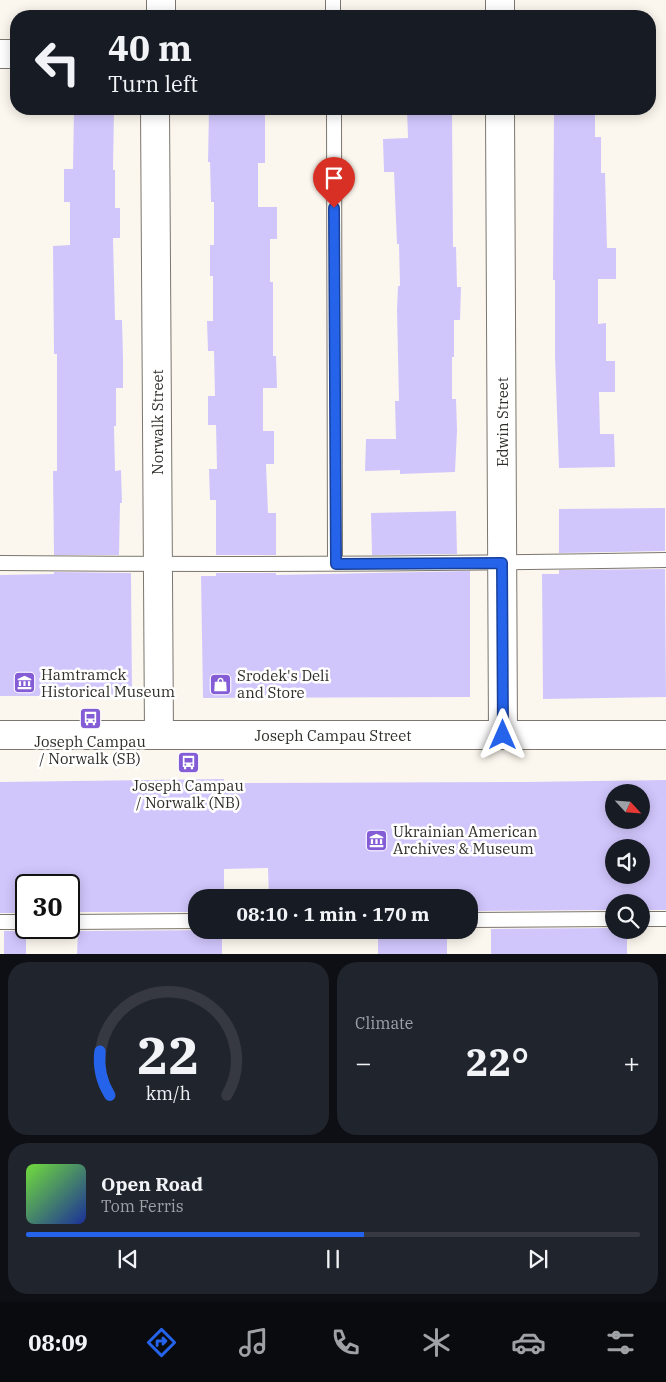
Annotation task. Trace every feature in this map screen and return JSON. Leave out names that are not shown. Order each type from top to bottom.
[{"type":"street","name":"Norwalk Street","points":[[156,115],[159,735]]},
{"type":"street","name":"Edwin Street","points":[[500,115],[503,735]]},
{"type":"street","name":"Joseph Campau Street","points":[[0,735],[666,735]]},
{"type":"lane","points":[[334,115],[336,564]]},
{"type":"lane","points":[[0,563],[336,564],[666,560]]},
{"type":"lane","points":[[478,920],[605,919]]},
{"type":"lane","points":[[650,919],[666,919]]},
{"type":"lane","points":[[80,922],[188,921]]},
{"type":"lane","points":[[0,922],[15,922]]},
{"type":"building","points":[[74,115],[114,115],[113,170],[115,170],[115,208],[120,208],[120,238],[113,238],[115,320],[122,320],[123,358],[123,388],[116,388],[116,426],[114,426],[115,471],[121,470],[122,503],[120,503],[119,555],[54,555],[53,471],[57,471],[57,354],[54,354],[53,246],[70,245],[70,202],[64,202],[64,169],[73,169]]},
{"type":"building","points":[[209,115],[265,115],[265,163],[258,163],[258,207],[277,207],[277,239],[270,239],[270,282],[273,282],[273,356],[276,356],[277,388],[263,388],[263,431],[274,431],[274,464],[266,464],[268,513],[276,513],[276,555],[216,555],[216,500],[210,500],[209,469],[217,469],[216,425],[208,425],[208,396],[215,396],[214,351],[208,351],[207,321],[213,321],[213,276],[210,276],[210,245],[214,245],[214,202],[211,202],[210,162],[208,162]]},
{"type":"building","points":[[407,115],[452,115],[453,247],[456,247],[457,287],[461,287],[460,320],[454,320],[454,357],[452,357],[452,399],[456,399],[457,430],[455,472],[400,474],[400,470],[365,471],[366,439],[396,439],[395,401],[399,401],[397,310],[398,286],[400,286],[399,244],[397,244],[394,172],[384,172],[383,139],[408,138]]},
{"type":"building","points":[[554,115],[595,115],[595,137],[601,137],[601,173],[605,173],[607,248],[616,248],[616,279],[598,279],[598,324],[606,323],[606,361],[615,361],[615,392],[599,392],[600,434],[614,434],[615,467],[559,468],[555,356],[555,280],[553,280]]},
{"type":"building","points":[[665,508],[665,551],[559,553],[559,509]]},
{"type":"building","points":[[456,511],[457,554],[372,555],[371,513]]},
{"type":"building","points":[[665,569],[666,697],[543,699],[542,574],[559,574],[559,570]]},
{"type":"building","points":[[470,571],[470,697],[203,698],[201,576],[216,576],[216,573],[276,573],[276,575]]},
{"type":"building","points":[[54,572],[131,573],[132,696],[0,696],[0,575],[54,574]]},
{"type":"building","points":[[224,779],[224,783],[666,780],[666,910],[650,910],[650,894],[605,894],[605,910],[478,911],[478,889],[269,889],[268,868],[224,869],[224,889],[188,889],[188,912],[80,912],[80,874],[15,874],[15,913],[0,913],[0,782]]},
{"type":"building","points":[[605,928],[605,939],[627,939],[627,954],[491,954],[491,929]]},
{"type":"building","points":[[188,930],[188,939],[222,939],[222,954],[77,954],[80,931]]},
{"type":"building","points":[[4,931],[15,931],[15,939],[26,939],[26,954],[4,954]]},
{"type":"building","points":[[378,939],[447,939],[447,954],[378,954]]},
{"type":"place","name":"Hamtramck Historical Museum","points":[[25,683]]},
{"type":"place","name":"Srodek's Deli and Store","points":[[221,684]]},
{"type":"place","name":"Joseph Campau / Norwalk (SB)","points":[[90,718]]},
{"type":"place","name":"Joseph Campau / Norwalk (NB)","points":[[188,762]]},
{"type":"place","name":"Ukrainian American Archives & Museum","points":[[377,840]]},
{"type":"route","points":[[334,208],[336,564],[502,563],[503,735]]}]
